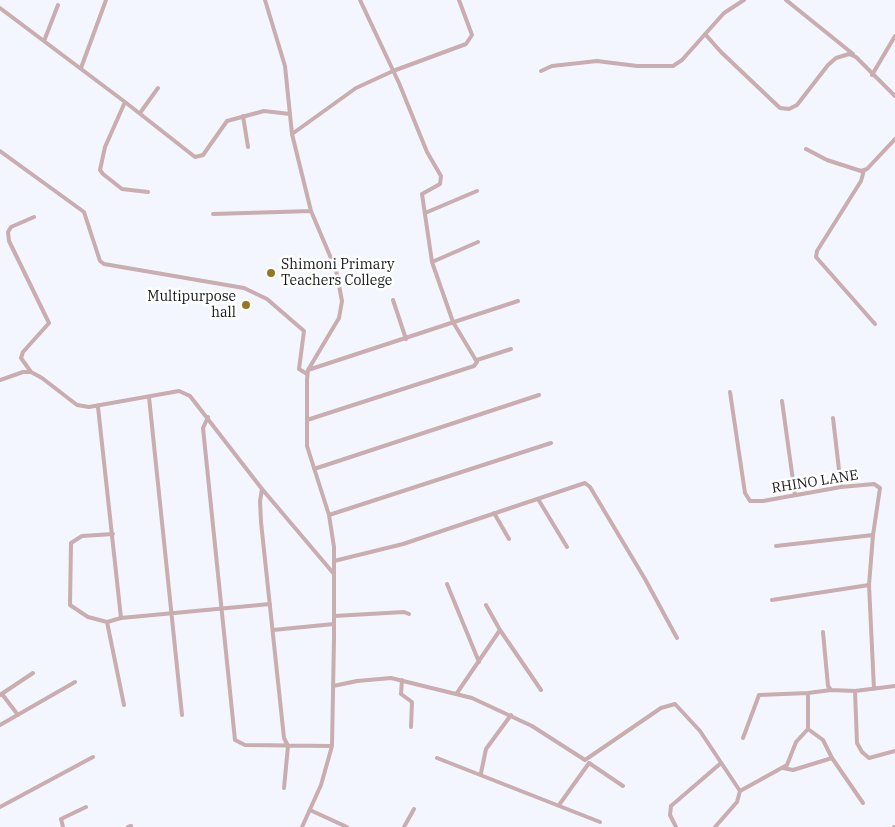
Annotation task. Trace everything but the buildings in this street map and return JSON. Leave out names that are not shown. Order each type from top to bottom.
[{"type":"street","points":[[81,68],[106,0]]},
{"type":"street","points":[[265,0],[285,66],[292,134],[311,211],[336,270],[342,301],[339,318],[307,372],[307,446],[328,515],[334,561],[334,624],[332,746],[321,785],[302,827]]},
{"type":"street","points":[[360,0],[393,71],[427,152],[441,176],[440,184],[422,194],[432,262],[453,322],[477,360]]},
{"type":"street","points":[[292,134],[356,88],[393,71],[466,44],[472,35],[459,0]]},
{"type":"street","points":[[541,71],[552,66],[597,61],[637,66],[673,66],[682,60],[724,13],[744,0]]},
{"type":"street","points":[[786,0],[853,54],[895,96]]},
{"type":"street","points":[[44,41],[58,5]]},
{"type":"street","points":[[0,8],[197,158],[203,155],[225,122],[272,110],[290,114]]},
{"type":"street","points":[[705,34],[776,105],[785,109],[797,105],[832,61],[844,55],[853,54]]},
{"type":"street","points":[[872,75],[895,36]]},
{"type":"street","points":[[140,113],[158,88]]},
{"type":"street","points":[[125,102],[105,146],[100,170],[122,189],[148,192]]},
{"type":"street","points":[[243,116],[248,147]]},
{"type":"street","points":[[875,324],[816,257],[817,251],[860,181],[864,170],[895,139]]},
{"type":"street","points":[[806,149],[852,170],[864,170]]},
{"type":"street","points":[[0,151],[84,212],[100,261],[104,264],[244,288],[266,299],[300,325],[304,331],[299,369],[307,372],[518,302]]},
{"type":"street","points":[[425,213],[477,191]]},
{"type":"street","points":[[213,214],[311,211]]},
{"type":"street","points":[[34,217],[11,227],[8,232],[9,240],[49,323],[22,352],[21,358],[31,372],[42,378],[77,405],[98,408],[179,391],[185,393],[195,400],[262,489],[334,574]]},
{"type":"street","points":[[432,262],[478,242]]},
{"type":"street","points":[[393,300],[406,339]]},
{"type":"street","points":[[306,420],[474,366],[477,360],[511,349]]},
{"type":"street","points":[[0,380],[23,372],[31,372]]},
{"type":"street","name":"RHINO LANE","points":[[730,392],[747,498],[750,501],[762,501],[841,487],[874,484],[880,488],[873,535],[869,585],[874,689]]},
{"type":"street","points":[[314,469],[539,395]]},
{"type":"street","points":[[149,397],[182,715]]},
{"type":"street","points":[[782,401],[794,495]]},
{"type":"street","points":[[98,408],[121,618]]},
{"type":"street","points":[[208,417],[203,428],[235,740],[241,744],[332,746]]},
{"type":"street","points":[[833,418],[841,487]]},
{"type":"street","points":[[328,515],[552,443]]},
{"type":"street","points":[[334,561],[402,544],[582,484],[588,485],[645,579],[677,638]]},
{"type":"street","points":[[262,489],[260,501],[270,604],[284,738],[288,746],[284,788]]},
{"type":"street","points":[[538,499],[567,547]]},
{"type":"street","points":[[494,513],[509,539]]},
{"type":"street","points":[[113,534],[78,537],[71,543],[70,605],[88,618],[107,622],[121,618],[270,604]]},
{"type":"street","points":[[776,546],[873,535]]},
{"type":"street","points":[[447,584],[479,662]]},
{"type":"street","points":[[772,600],[869,585]]},
{"type":"street","points":[[486,605],[500,630],[541,690]]},
{"type":"street","points":[[334,616],[404,612],[409,614]]},
{"type":"street","points":[[107,622],[124,705]]},
{"type":"street","points":[[273,630],[334,624]]},
{"type":"street","points":[[457,693],[500,630]]},
{"type":"street","points":[[823,632],[828,686],[831,690]]},
{"type":"street","points":[[18,715],[1,694],[33,673]]},
{"type":"street","points":[[333,686],[374,679],[402,680],[457,693],[511,715],[624,786]]},
{"type":"street","points":[[402,680],[401,694],[412,702],[410,727]]},
{"type":"street","points":[[0,725],[75,682]]},
{"type":"street","points":[[743,738],[759,695],[831,690],[855,691],[895,686]]},
{"type":"street","points":[[855,691],[857,744],[862,752],[869,758],[895,751]]},
{"type":"street","points":[[715,827],[737,802],[740,791],[786,765],[796,742],[808,729],[808,693]]},
{"type":"street","points":[[585,760],[661,708],[673,704],[687,714],[740,791]]},
{"type":"street","points":[[481,774],[487,747],[511,715]]},
{"type":"street","points":[[808,729],[823,740],[832,758],[863,804]]},
{"type":"street","points":[[0,807],[93,756]]},
{"type":"street","points":[[437,758],[600,822]]},
{"type":"street","points":[[782,768],[794,770],[832,758]]},
{"type":"street","points":[[676,827],[670,815],[671,806],[721,763]]},
{"type":"street","points":[[559,805],[589,764]]},
{"type":"street","points":[[63,827],[61,819],[86,806]]},
{"type":"street","points":[[404,827],[414,809]]},
{"type":"street","points":[[310,810],[347,827]]},
{"type":"place","name":"Shimoni Primary Teachers College","points":[[271,273]]},
{"type":"place","name":"Multipurpose hall","points":[[246,305]]}]
